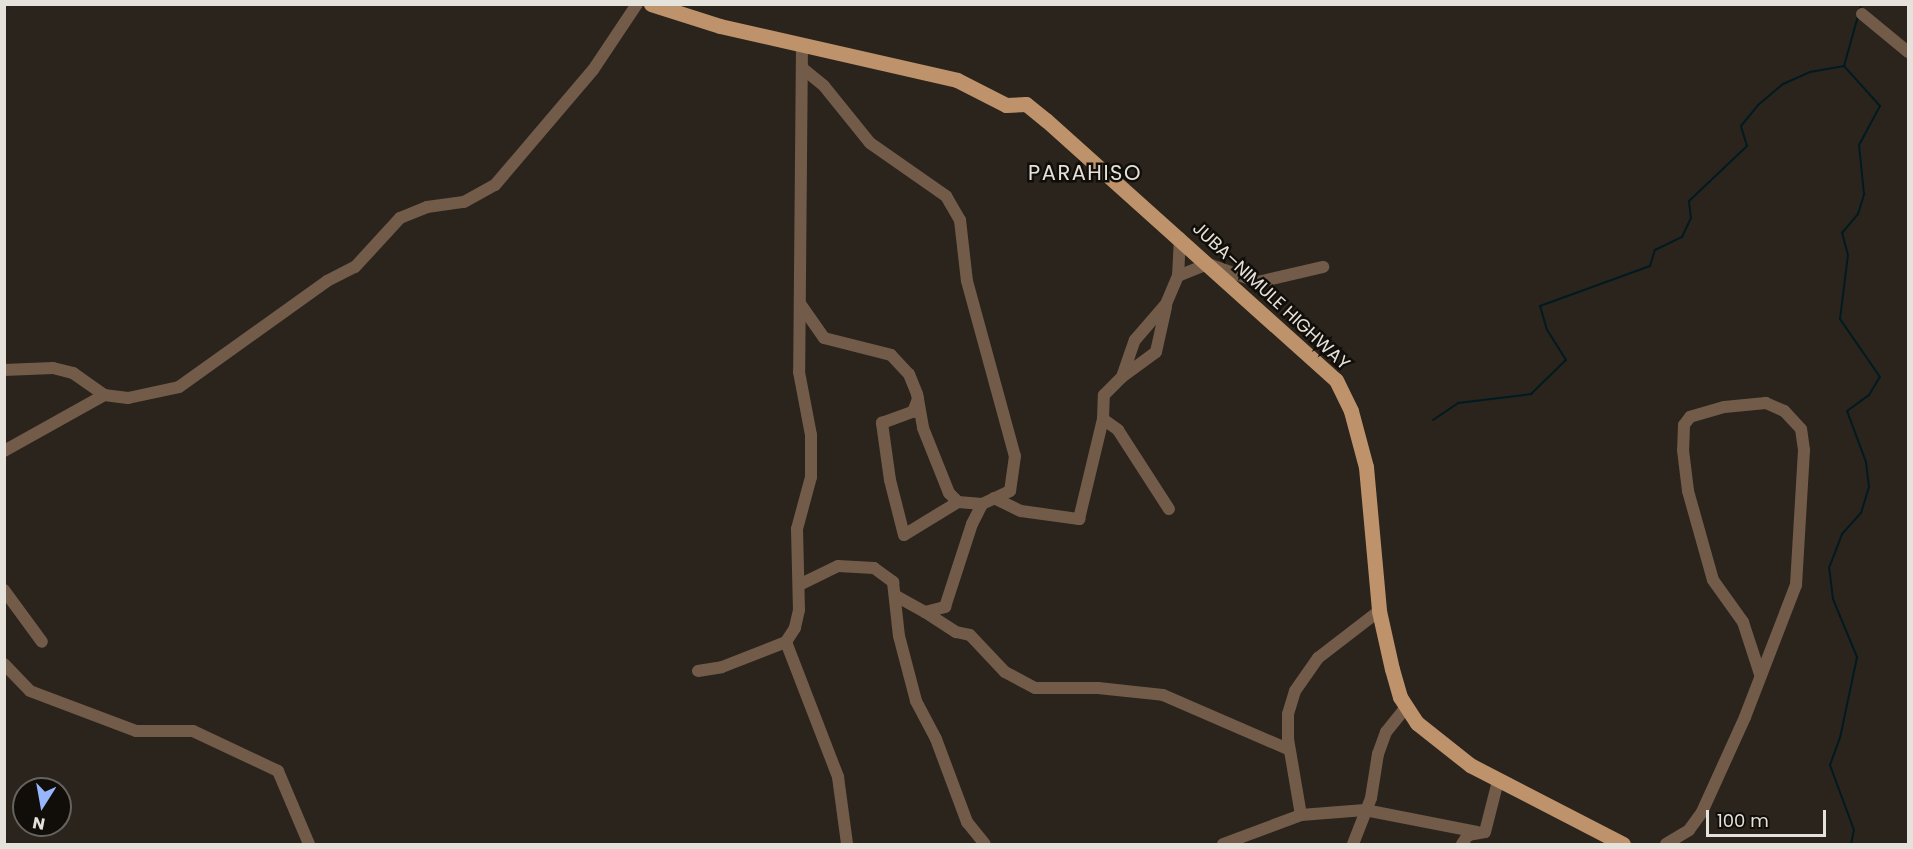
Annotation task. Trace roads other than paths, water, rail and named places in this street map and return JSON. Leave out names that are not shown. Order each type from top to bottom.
[{"type":"main road","name":"JUBA–NIMULE HIGHWAY","points":[[651,4],[802,45],[957,80],[1006,105],[1026,104],[1180,238],[1336,380],[1345,396],[1366,466],[1378,611],[1395,679],[1406,707],[1444,746],[1498,781],[1623,844]]},
{"type":"street","points":[[4,370],[53,368],[73,373],[104,395],[128,398],[179,387],[327,281],[355,267],[400,218],[427,207],[464,202],[495,185],[592,70],[636,4]]},
{"type":"street","points":[[1862,14],[1908,52]]},
{"type":"street","points":[[698,671],[722,667],[786,642],[795,628],[799,585],[797,529],[811,477],[811,448],[799,372],[802,45]]},
{"type":"street","points":[[802,68],[824,86],[870,143],[946,196],[960,220],[967,281],[1015,456],[1010,491],[982,504],[958,502],[904,535],[890,480],[882,423],[913,412],[918,399]]},
{"type":"street","points":[[994,498],[1021,511],[1079,519],[1103,419],[1104,394],[1122,377],[1156,352],[1166,304],[1178,276],[1180,238]]},
{"type":"street","points":[[1178,276],[1208,264],[1258,282],[1323,267]]},
{"type":"street","points":[[1122,377],[1134,340],[1166,304]]},
{"type":"street","points":[[801,305],[824,338],[891,356],[909,374],[918,399],[923,428],[949,493],[958,502]]},
{"type":"street","points":[[4,451],[104,395]]},
{"type":"street","points":[[1687,844],[1689,830],[1721,770],[1760,674],[1796,585],[1804,450],[1801,429],[1784,411],[1766,403],[1724,407],[1690,417],[1684,425],[1683,450],[1688,491],[1713,580],[1743,622],[1760,674]]},
{"type":"street","points":[[1103,419],[1118,430],[1169,509]]},
{"type":"street","points":[[925,612],[945,607],[972,524],[982,504]]},
{"type":"street","points":[[799,585],[838,566],[855,566],[884,573],[893,582],[899,636],[916,701],[936,739],[967,822],[985,844]]},
{"type":"street","points":[[4,590],[42,642]]},
{"type":"street","points":[[896,596],[956,632],[970,635],[1005,672],[1035,688],[1098,688],[1163,695],[1288,749]]},
{"type":"street","points":[[1301,815],[1288,749],[1288,714],[1295,691],[1318,658],[1378,611]]},
{"type":"street","points":[[786,642],[838,777],[848,841]]},
{"type":"street","points":[[4,664],[30,691],[136,730],[194,731],[278,771],[309,844]]},
{"type":"street","points":[[1353,844],[1365,810],[1386,732],[1406,707]]},
{"type":"street","points":[[1223,844],[1301,815],[1365,810],[1485,832],[1498,781]]},
{"type":"street","points":[[1666,844],[1689,830]]},
{"type":"street","points":[[1462,844],[1462,840],[1477,832]]},
{"type":"waterway","points":[[1860,11],[1861,4]]},
{"type":"waterway","points":[[1851,844],[1854,830],[1830,765],[1840,738],[1857,657],[1833,599],[1829,568],[1842,534],[1861,513],[1869,487],[1866,462],[1847,411],[1869,395],[1880,377],[1840,319],[1848,255],[1842,233],[1858,214],[1864,194],[1859,145],[1880,106],[1844,66],[1858,16]]},
{"type":"waterway","points":[[1433,420],[1458,403],[1531,394],[1566,360],[1547,330],[1540,306],[1650,266],[1655,250],[1682,237],[1691,218],[1689,201],[1747,146],[1741,126],[1758,105],[1783,84],[1810,72],[1844,66]]},
{"type":"district","name":"PARAHISO","points":[[1085,173]]}]
